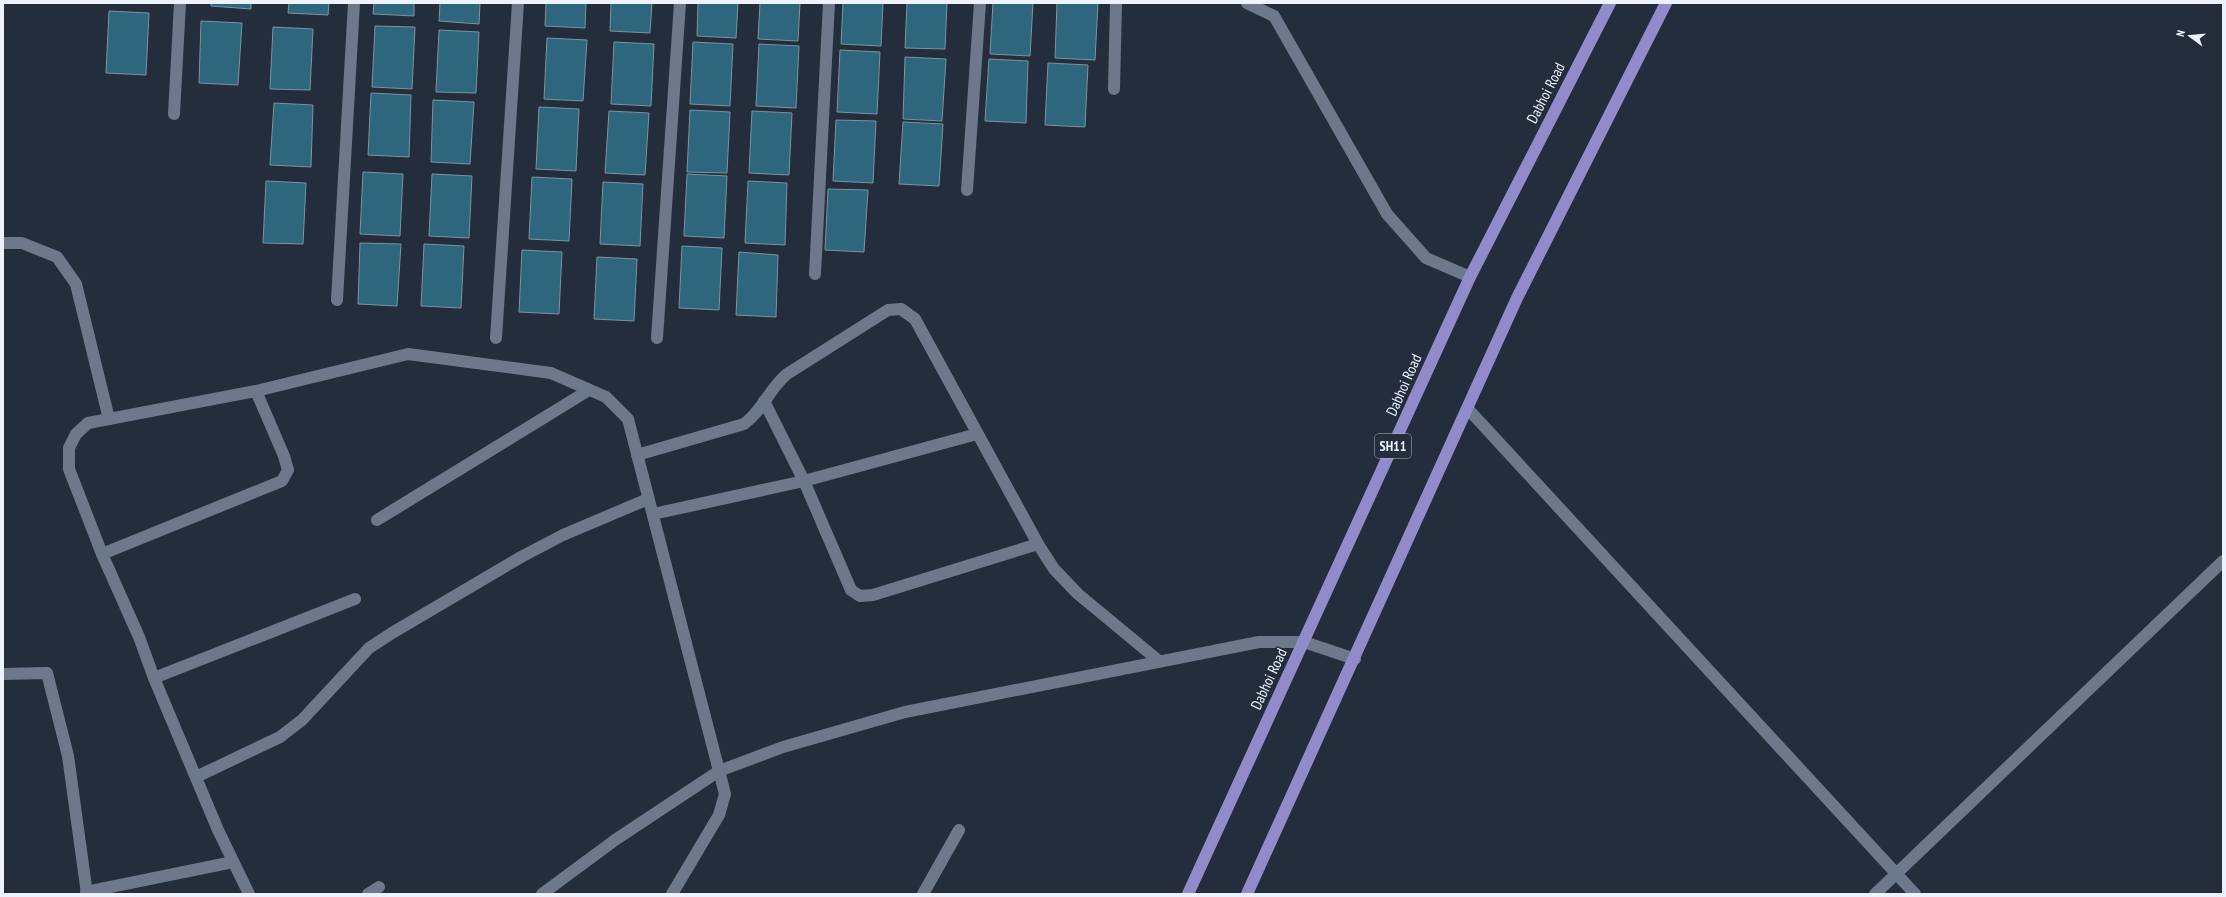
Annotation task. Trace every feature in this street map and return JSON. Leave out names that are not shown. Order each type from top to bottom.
[{"type":"main road","name":"Dabhoi Road","points":[[1188,894],[1470,277],[1610,3]]},
{"type":"main road","points":[[1247,894],[1355,659],[1517,298],[1666,3]]},
{"type":"street","points":[[174,114],[180,3]]},
{"type":"street","points":[[337,300],[354,3]]},
{"type":"street","points":[[496,338],[518,3]]},
{"type":"street","points":[[657,338],[680,3]]},
{"type":"street","points":[[815,274],[829,3]]},
{"type":"street","points":[[967,190],[980,3]]},
{"type":"street","points":[[1114,89],[1116,3]]},
{"type":"street","points":[[1247,3],[1274,16],[1386,214],[1426,258],[1470,277]]},
{"type":"street","points":[[3,243],[22,243],[57,257],[76,284],[109,419]]},
{"type":"street","points":[[637,455],[744,424],[755,415],[775,384],[787,374],[888,310],[901,309],[915,319],[1038,544],[1054,569],[1078,594],[1159,661]]},
{"type":"street","points":[[249,894],[233,862],[196,777],[154,678],[139,637],[102,554],[69,469],[69,448],[76,434],[88,423],[256,391],[408,354],[551,374],[606,397],[628,419],[725,794],[719,815],[672,894]]},
{"type":"street","points":[[377,520],[589,390]]},
{"type":"street","points":[[102,554],[282,481],[288,470],[284,456],[256,391]]},
{"type":"street","points":[[764,401],[804,481],[851,590],[860,596],[873,595],[1038,544]]},
{"type":"street","points":[[1468,409],[1915,894]]},
{"type":"street","points":[[653,514],[804,481],[977,434]]},
{"type":"street","points":[[196,777],[280,737],[302,720],[369,648],[392,633],[528,553],[563,535],[648,499]]},
{"type":"street","points":[[1875,894],[2223,561]]},
{"type":"street","points":[[154,678],[356,599]]},
{"type":"street","points":[[542,894],[615,840],[719,771],[783,747],[905,712],[1259,642],[1304,642],[1355,659]]},
{"type":"street","points":[[3,674],[48,673],[68,756],[86,893],[233,862]]},
{"type":"street","points":[[923,894],[959,830]]},
{"type":"street","points":[[368,894],[379,887]]},
{"type":"building","points":[[211,3],[251,3],[251,9],[211,6]]},
{"type":"building","points":[[289,3],[329,3],[328,15],[288,13]]},
{"type":"building","points":[[374,3],[414,3],[414,16],[373,14]]},
{"type":"building","points":[[440,3],[480,3],[479,24],[439,21]]},
{"type":"building","points":[[546,3],[586,3],[585,28],[545,26]]},
{"type":"building","points":[[611,3],[652,3],[650,33],[610,31]]},
{"type":"building","points":[[698,3],[738,3],[736,38],[697,36]]},
{"type":"building","points":[[760,3],[800,3],[798,41],[758,39]]},
{"type":"building","points":[[843,3],[883,3],[881,46],[841,44]]},
{"type":"building","points":[[907,3],[947,3],[945,49],[905,48]]},
{"type":"building","points":[[993,3],[1033,3],[1030,56],[990,54]]},
{"type":"building","points":[[1057,3],[1098,3],[1095,60],[1055,58]]},
{"type":"building","points":[[109,11],[149,13],[146,75],[106,73]]},
{"type":"building","points":[[201,21],[242,23],[238,85],[199,83]]},
{"type":"building","points":[[375,26],[415,27],[412,89],[372,87]]},
{"type":"building","points":[[273,27],[313,29],[310,90],[270,89]]},
{"type":"building","points":[[439,30],[479,32],[476,93],[436,92]]},
{"type":"building","points":[[547,38],[587,40],[583,101],[544,99]]},
{"type":"building","points":[[614,42],[654,44],[651,106],[611,104]]},
{"type":"building","points":[[693,42],[733,44],[730,106],[690,104]]},
{"type":"building","points":[[759,44],[799,46],[796,108],[756,106]]},
{"type":"building","points":[[840,50],[880,52],[877,114],[837,112]]},
{"type":"building","points":[[905,57],[946,59],[942,121],[903,119]]},
{"type":"building","points":[[989,59],[1028,61],[1026,123],[985,121]]},
{"type":"building","points":[[1048,63],[1088,65],[1085,127],[1045,125]]},
{"type":"building","points":[[371,93],[411,95],[409,157],[368,155]]},
{"type":"building","points":[[433,100],[474,102],[470,164],[431,162]]},
{"type":"building","points":[[274,103],[313,105],[311,167],[270,165]]},
{"type":"building","points":[[539,107],[579,109],[576,171],[536,169]]},
{"type":"building","points":[[690,110],[730,112],[727,173],[687,172]]},
{"type":"building","points":[[609,111],[649,113],[645,175],[605,173]]},
{"type":"building","points":[[752,111],[792,113],[789,175],[749,173]]},
{"type":"building","points":[[836,120],[876,121],[873,183],[833,181]]},
{"type":"building","points":[[903,122],[943,124],[939,186],[899,184]]},
{"type":"building","points":[[363,172],[403,174],[400,236],[360,234]]},
{"type":"building","points":[[432,174],[472,176],[469,238],[429,236]]},
{"type":"building","points":[[687,174],[727,176],[724,238],[684,236]]},
{"type":"building","points":[[532,177],[572,179],[569,241],[529,239]]},
{"type":"building","points":[[266,181],[306,183],[303,244],[263,243]]},
{"type":"building","points":[[748,181],[787,183],[785,245],[745,243]]},
{"type":"building","points":[[603,182],[643,184],[640,246],[600,244]]},
{"type":"building","points":[[828,189],[868,190],[864,252],[825,250]]},
{"type":"building","points":[[360,243],[401,244],[397,306],[358,304]]},
{"type":"building","points":[[424,244],[464,246],[461,308],[421,306]]},
{"type":"building","points":[[682,246],[722,248],[719,310],[679,308]]},
{"type":"building","points":[[522,250],[562,252],[559,314],[519,312]]},
{"type":"building","points":[[739,252],[778,255],[776,317],[736,315]]},
{"type":"building","points":[[597,257],[637,259],[634,321],[594,319]]}]
